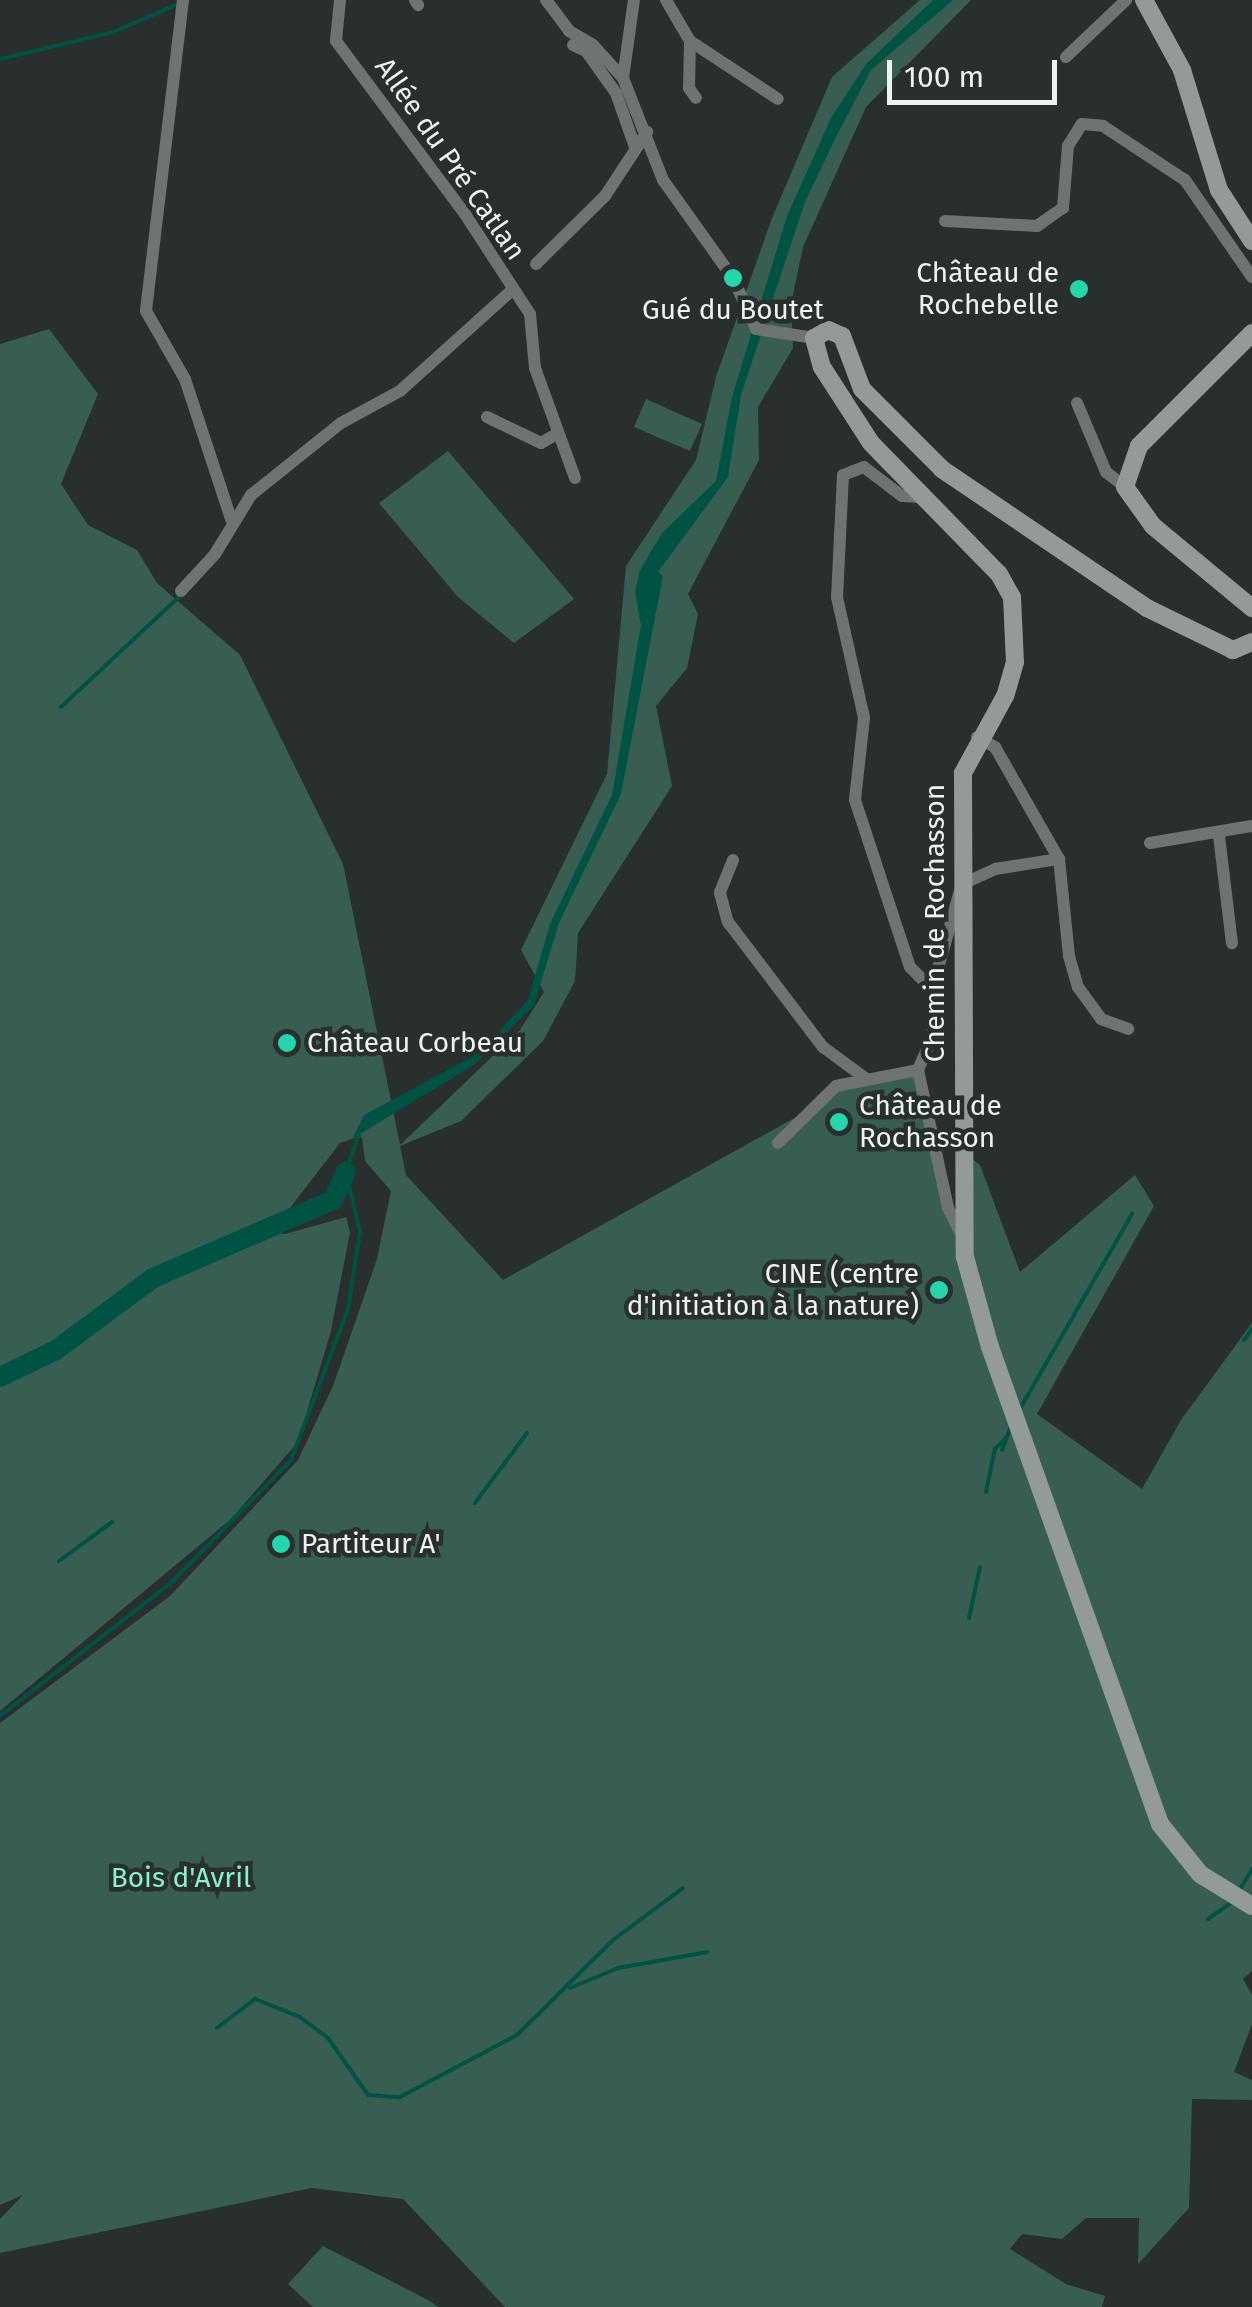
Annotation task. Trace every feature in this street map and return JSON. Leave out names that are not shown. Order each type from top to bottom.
[{"type":"street","points":[[183,0],[146,311],[186,379],[231,519]]},
{"type":"street","name":"Allée du Pré Catlan","points":[[340,0],[336,41],[465,214],[530,314],[535,368],[555,436],[575,478]]},
{"type":"street","points":[[546,0],[569,32],[593,45],[623,78],[663,180],[733,278],[756,329],[814,338],[828,330],[842,336],[862,389],[910,444],[942,469],[1147,608],[1233,650],[1252,642]]},
{"type":"street","points":[[623,78],[634,0]]},
{"type":"street","points":[[666,0],[690,40],[778,99]]},
{"type":"street","points":[[1066,57],[1126,0]]},
{"type":"street","points":[[1144,0],[1182,70],[1220,190],[1252,242]]},
{"type":"street","points":[[690,40],[689,88],[696,98]]},
{"type":"street","points":[[573,45],[586,51],[616,92],[634,147]]},
{"type":"street","points":[[945,221],[1037,226],[1063,208],[1068,146],[1082,124],[1104,126],[1185,180],[1252,277]]},
{"type":"street","points":[[536,264],[604,196],[647,132]]},
{"type":"street","points":[[181,591],[215,554],[231,519],[302,452],[400,391],[512,290]]},
{"type":"street","points":[[1125,487],[1139,446],[1252,333]]},
{"type":"street","name":"Chemin de Rochasson","points":[[814,338],[822,367],[871,444],[1000,574],[1012,598],[1015,662],[1005,696],[977,738],[963,773],[962,1235],[990,1347],[1160,1824],[1200,1874],[1252,1906]]},
{"type":"street","points":[[1077,403],[1106,472],[1125,487],[1153,526],[1252,608]]},
{"type":"street","points":[[487,416],[541,443],[555,436]]},
{"type":"street","points":[[920,497],[902,496],[870,469],[848,470],[840,479],[836,560],[838,605],[864,718],[855,800],[910,967],[932,989]]},
{"type":"street","points":[[977,738],[995,747],[1059,859],[1068,956],[1078,987],[1101,1020],[1128,1030]]},
{"type":"street","points":[[1150,843],[1202,833],[1219,836],[1239,824],[1252,826]]},
{"type":"street","points":[[1219,836],[1232,942]]},
{"type":"street","points":[[962,1235],[948,1208],[918,1070],[936,1022],[932,989],[962,884],[995,869],[1059,859]]},
{"type":"street","points":[[733,860],[720,893],[728,922],[823,1047],[866,1078]]},
{"type":"street","points":[[778,1143],[826,1092],[866,1078],[918,1070]]},
{"type":"green space","name":"Bois d'Avril","points":[[920,0],[971,0],[866,107],[803,247],[791,304],[793,348],[758,407],[759,460],[688,594],[698,614],[687,668],[656,706],[672,786],[578,933],[575,981],[543,1041],[461,1121],[400,1146],[406,1175],[503,1280],[805,1112],[826,1092],[918,1070],[961,1232],[962,1151],[980,1165],[1020,1272],[1135,1175],[1154,1206],[1037,1414],[1142,1489],[1181,1420],[1252,1323],[1252,1971],[1243,1979],[1252,1995],[1252,2024],[1234,2072],[1252,2080],[1252,2100],[1192,2099],[1189,2208],[1138,2264],[1139,2218],[1086,2218],[1062,2239],[1022,2234],[1010,2249],[1066,2284],[1105,2296],[1102,2307],[505,2307],[403,2199],[312,2188],[0,2253],[0,2219],[23,2195],[0,2205],[0,1723],[170,1596],[298,1460],[333,1386],[377,1259],[391,1191],[365,1161],[362,1137],[352,1139],[340,1143],[283,1217],[257,1231],[285,1234],[346,1217],[350,1232],[331,1331],[298,1442],[231,1519],[0,1711],[0,344],[49,329],[98,394],[61,484],[88,525],[137,550],[157,583],[240,655],[343,864],[400,1145],[520,1030],[544,992],[521,950],[607,774],[626,566],[696,460],[716,377],[772,218],[832,77]]},
{"type":"green space","points":[[646,399],[702,424],[690,451],[634,427]]},
{"type":"green space","points":[[448,451],[574,599],[514,643],[458,597],[379,503]]},
{"type":"green space","points":[[323,2246],[438,2307],[313,2307],[288,2284]]},
{"type":"shaded area","points":[[933,0],[953,0],[871,70],[834,141],[805,202],[741,395],[728,477],[658,572],[663,576],[621,794],[559,923],[534,1005],[475,1064],[352,1139],[364,1115],[479,1053],[528,1000],[550,924],[612,795],[641,625],[635,592],[640,570],[662,533],[716,481],[732,397],[787,216],[831,118],[866,64]]},
{"type":"waterway","points":[[0,59],[113,32],[176,5]]},
{"type":"waterway","points":[[61,707],[182,594]]},
{"type":"waterway","points":[[0,1716],[172,1582],[291,1460],[348,1309],[360,1232],[346,1172],[359,1134]]},
{"type":"waterway","points":[[0,1377],[56,1350],[153,1278],[333,1200],[346,1172]]},
{"type":"waterway","points":[[1021,1407],[1132,1214]]},
{"type":"waterway","points":[[1244,1340],[1252,1329]]},
{"type":"waterway","points":[[1002,1450],[1011,1426]]},
{"type":"waterway","points":[[475,1503],[527,1433]]},
{"type":"waterway","points":[[986,1492],[995,1449],[1006,1438]]},
{"type":"waterway","points":[[59,1561],[112,1522]]},
{"type":"waterway","points":[[969,1618],[980,1567]]},
{"type":"waterway","points":[[1239,1891],[1252,1869]]},
{"type":"waterway","points":[[217,2028],[255,1999],[300,2017],[328,2038],[368,2095],[400,2097],[517,2035],[613,1940],[683,1888]]},
{"type":"waterway","points":[[1208,1919],[1231,1903]]},
{"type":"waterway","points":[[570,1988],[618,1968],[708,1952]]},
{"type":"place","name":"Gué du Boutet","points":[[733,278]]},
{"type":"place","name":"Château de Rochebelle","points":[[1079,289]]},
{"type":"place","name":"Château Corbeau","points":[[287,1043]]},
{"type":"place","name":"Château de Rochasson","points":[[839,1122]]},
{"type":"place","name":"CINE (centre d'initiation à la nature)","points":[[939,1290]]},
{"type":"place","name":"Partiteur A'","points":[[281,1544]]}]
